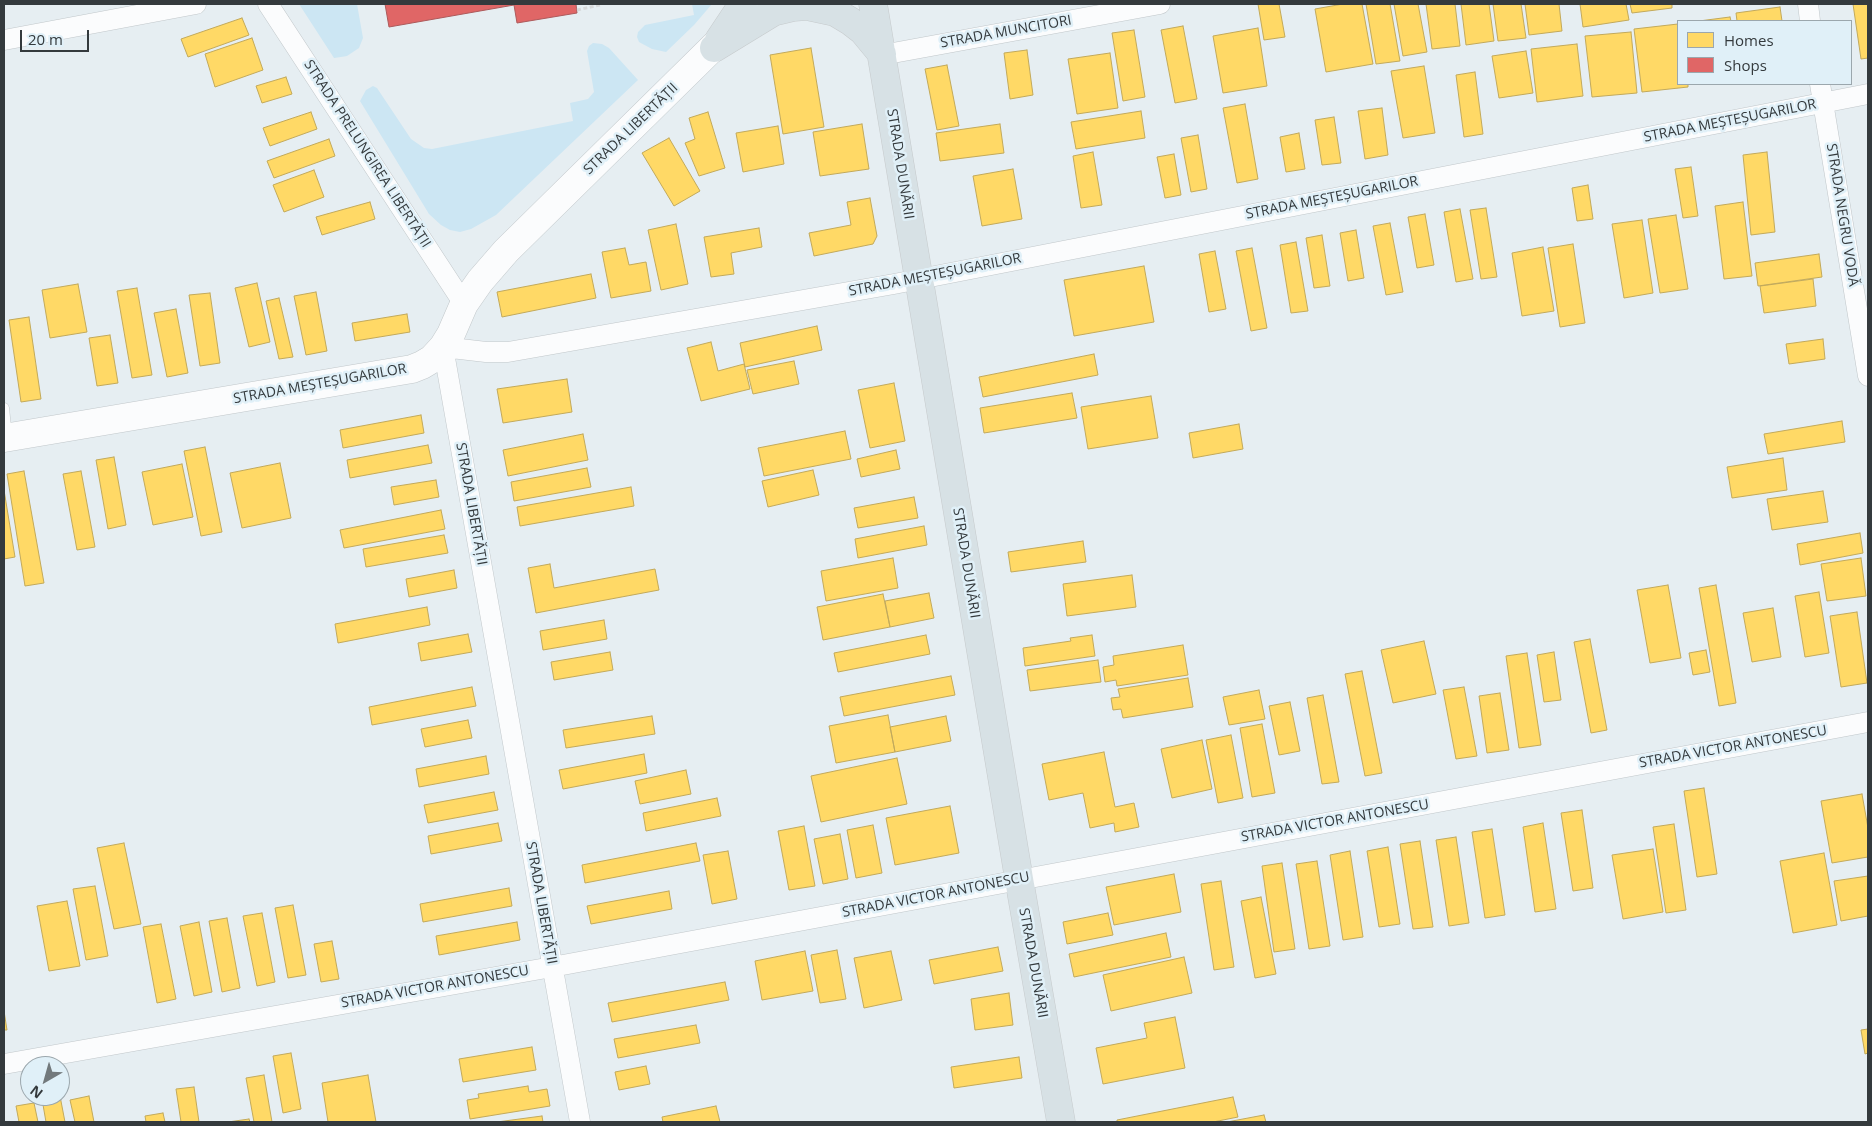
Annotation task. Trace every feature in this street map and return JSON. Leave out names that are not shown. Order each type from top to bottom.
[{"type":"main road","points":[[714,48],[743,4]]},
{"type":"main road","name":"STRADA DUNĂRII","points":[[873,4],[1061,1122]]},
{"type":"main road","points":[[714,48],[773,12],[807,6],[835,12],[850,21],[863,31],[882,55]]},
{"type":"street","points":[[4,40],[196,4]]},
{"type":"street","name":"STRADA PRELUNGIREA LIBERTĂȚII","points":[[268,4],[464,304]]},
{"type":"street","name":"STRADA LIBERTĂȚII","points":[[580,1122],[442,347],[451,334],[464,304],[480,281],[506,251],[757,4]]},
{"type":"street","name":"STRADA MUNCITORI","points":[[882,55],[1160,4]]},
{"type":"street","points":[[1808,4],[1810,20]]},
{"type":"street","name":"STRADA MEȘTEȘUGARILOR","points":[[6,438],[412,369],[432,359],[442,347],[486,352],[508,352],[919,279],[1822,93],[1868,94]]},
{"type":"street","name":"STRADA NEGRU VODĂ","points":[[1822,93],[1868,376]]},
{"type":"street","name":"STRADA VICTOR ANTONESCU","points":[[4,1064],[552,967],[1868,722]]},
{"type":"lane","points":[[4,408],[6,438]]},
{"type":"path","points":[[577,10],[600,5]]},
{"type":"shaded area","points":[[299,4],[357,4],[363,38],[359,48],[347,56],[334,58]]},
{"type":"shaded area","points":[[692,4],[712,4],[694,25],[666,52],[652,49],[639,42],[638,32],[645,25],[694,15]]},
{"type":"shaded area","points":[[593,43],[602,44],[609,48],[638,80],[496,215],[471,229],[460,232],[450,230],[441,225],[429,214],[360,101],[366,90],[373,86],[377,88],[411,139],[424,148],[432,149],[573,121],[570,103],[588,99],[594,92],[587,51]]},
{"type":"building: Homes","points":[[1258,4],[1279,4],[1285,37],[1264,40]]},
{"type":"building: Homes","points":[[1343,4],[1362,4],[1373,64],[1326,72],[1315,9]]},
{"type":"building: Homes","points":[[1366,4],[1390,4],[1400,61],[1376,64]]},
{"type":"building: Homes","points":[[1394,4],[1418,4],[1427,52],[1403,56]]},
{"type":"building: Homes","points":[[1426,4],[1455,4],[1460,46],[1432,49]]},
{"type":"building: Homes","points":[[1461,4],[1489,4],[1494,41],[1466,45]]},
{"type":"building: Homes","points":[[1493,4],[1521,4],[1526,38],[1498,41]]},
{"type":"building: Homes","points":[[1525,4],[1559,4],[1562,31],[1529,35]]},
{"type":"building: Homes","points":[[1580,4],[1626,4],[1629,20],[1583,27]]},
{"type":"building: Homes","points":[[1630,4],[1672,4],[1672,8],[1632,13]]},
{"type":"building: Homes","points":[[1853,4],[1868,4],[1868,58],[1861,59]]},
{"type":"building: Homes","points":[[1780,7],[1782,20],[1737,20],[1736,13]]},
{"type":"building: Homes","points":[[1730,17],[1731,20],[1707,20]]},
{"type":"building: Homes","points":[[242,18],[249,35],[188,57],[181,39]]},
{"type":"building: Homes","points":[[1677,24],[1677,85],[1688,85],[1688,87],[1642,92],[1634,29]]},
{"type":"building: Homes","points":[[1183,26],[1197,99],[1175,103],[1161,30]]},
{"type":"building: Homes","points":[[1258,28],[1267,86],[1223,93],[1213,36]]},
{"type":"building: Homes","points":[[1134,30],[1145,97],[1123,101],[1112,33]]},
{"type":"building: Homes","points":[[1631,32],[1637,93],[1592,97],[1585,36]]},
{"type":"building: Homes","points":[[252,38],[263,70],[215,87],[205,54]]},
{"type":"building: Homes","points":[[1577,44],[1583,96],[1537,102],[1531,49]]},
{"type":"building: Homes","points":[[811,48],[824,127],[783,134],[770,55]]},
{"type":"building: Homes","points":[[1027,50],[1033,95],[1010,99],[1004,53]]},
{"type":"building: Homes","points":[[1526,51],[1533,93],[1499,98],[1492,56]]},
{"type":"building: Homes","points":[[1110,53],[1118,108],[1077,114],[1068,59]]},
{"type":"building: Homes","points":[[947,65],[959,126],[937,130],[925,69]]},
{"type":"building: Homes","points":[[1424,66],[1435,133],[1403,138],[1391,71]]},
{"type":"building: Homes","points":[[1475,72],[1483,134],[1464,137],[1456,75]]},
{"type":"building: Homes","points":[[286,77],[292,94],[262,103],[256,86]]},
{"type":"building: Homes","points":[[1245,104],[1258,179],[1237,183],[1223,108]]},
{"type":"building: Homes","points":[[1382,108],[1388,155],[1365,159],[1358,111]]},
{"type":"building: Homes","points":[[1141,111],[1145,138],[1076,149],[1071,122]]},
{"type":"building: Homes","points":[[311,112],[317,129],[270,146],[263,128]]},
{"type":"building: Homes","points":[[708,112],[725,168],[699,176],[685,143],[695,139],[689,118]]},
{"type":"building: Homes","points":[[1334,117],[1341,163],[1322,165],[1315,120]]},
{"type":"building: Homes","points":[[862,124],[869,169],[820,176],[813,132]]},
{"type":"building: Homes","points":[[1000,124],[1004,153],[940,161],[936,133]]},
{"type":"building: Homes","points":[[778,126],[784,164],[743,172],[736,133]]},
{"type":"building: Homes","points":[[1299,133],[1305,169],[1286,172],[1280,137]]},
{"type":"building: Homes","points":[[1198,135],[1207,189],[1191,192],[1181,138]]},
{"type":"building: Homes","points":[[669,138],[700,191],[674,206],[642,153]]},
{"type":"building: Homes","points":[[329,139],[335,156],[274,178],[267,161]]},
{"type":"building: Homes","points":[[1093,152],[1102,205],[1081,208],[1073,156]]},
{"type":"building: Homes","points":[[1767,152],[1775,232],[1751,235],[1743,155]]},
{"type":"building: Homes","points":[[1174,154],[1181,195],[1165,198],[1157,157]]},
{"type":"building: Homes","points":[[1691,167],[1698,216],[1683,218],[1675,169]]},
{"type":"building: Homes","points":[[1013,169],[1022,219],[982,226],[973,176]]},
{"type":"building: Homes","points":[[314,170],[324,197],[284,212],[273,185]]},
{"type":"building: Homes","points":[[1588,185],[1593,219],[1577,221],[1572,188]]},
{"type":"building: Homes","points":[[870,198],[877,236],[873,244],[814,256],[809,233],[851,225],[847,202]]},
{"type":"building: Homes","points":[[370,202],[375,219],[322,235],[316,217]]},
{"type":"building: Homes","points":[[1743,202],[1752,276],[1724,279],[1715,206]]},
{"type":"building: Homes","points":[[1486,208],[1497,277],[1481,279],[1470,210]]},
{"type":"building: Homes","points":[[1460,209],[1473,279],[1456,282],[1444,212]]},
{"type":"building: Homes","points":[[1425,214],[1434,265],[1417,268],[1408,217]]},
{"type":"building: Homes","points":[[1676,215],[1688,289],[1660,293],[1648,219]]},
{"type":"building: Homes","points":[[1642,220],[1653,293],[1624,298],[1612,224]]},
{"type":"building: Homes","points":[[1390,223],[1403,292],[1386,295],[1373,226]]},
{"type":"building: Homes","points":[[676,224],[688,284],[661,290],[648,230]]},
{"type":"building: Homes","points":[[759,228],[762,247],[731,253],[734,274],[711,277],[704,237]]},
{"type":"building: Homes","points":[[1356,230],[1364,278],[1348,281],[1340,233]]},
{"type":"building: Homes","points":[[1322,235],[1330,286],[1314,288],[1306,238]]},
{"type":"building: Homes","points":[[1296,242],[1308,311],[1291,313],[1280,245]]},
{"type":"building: Homes","points":[[1573,244],[1585,323],[1560,327],[1548,248]]},
{"type":"building: Homes","points":[[1543,247],[1554,311],[1522,316],[1512,253]]},
{"type":"building: Homes","points":[[625,248],[629,265],[646,262],[651,291],[611,298],[602,252]]},
{"type":"building: Homes","points":[[1252,248],[1267,328],[1251,331],[1236,251]]},
{"type":"building: Homes","points":[[1215,251],[1226,309],[1209,312],[1199,254]]},
{"type":"building: Homes","points":[[1819,254],[1822,277],[1758,286],[1755,263]]},
{"type":"building: Homes","points":[[1144,266],[1154,322],[1074,336],[1064,280]]},
{"type":"building: Homes","points":[[591,274],[596,298],[502,317],[497,292]]},
{"type":"building: Homes","points":[[1813,279],[1816,306],[1764,313],[1760,286]]},
{"type":"building: Homes","points":[[257,283],[270,342],[249,347],[235,288]]},
{"type":"building: Homes","points":[[78,284],[87,332],[50,338],[42,290]]},
{"type":"building: Homes","points":[[137,288],[152,375],[132,378],[117,291]]},
{"type":"building: Homes","points":[[316,292],[327,351],[306,355],[294,296]]},
{"type":"building: Homes","points":[[210,293],[220,363],[200,366],[189,295]]},
{"type":"building: Homes","points":[[279,298],[293,357],[279,359],[266,301]]},
{"type":"building: Homes","points":[[176,309],[188,373],[167,377],[154,313]]},
{"type":"building: Homes","points":[[407,314],[410,332],[355,341],[352,323]]},
{"type":"building: Homes","points":[[29,317],[41,399],[21,402],[9,320]]},
{"type":"building: Homes","points":[[817,326],[822,350],[745,367],[740,343]]},
{"type":"building: Homes","points":[[110,335],[118,383],[97,386],[89,338]]},
{"type":"building: Homes","points":[[1823,339],[1825,359],[1789,364],[1786,344]]},
{"type":"building: Homes","points":[[711,342],[718,371],[744,364],[750,389],[701,401],[687,348]]},
{"type":"building: Homes","points":[[1094,354],[1098,375],[983,397],[979,377]]},
{"type":"building: Homes","points":[[794,361],[799,384],[753,394],[747,370]]},
{"type":"building: Homes","points":[[567,379],[572,412],[503,423],[497,389]]},
{"type":"building: Homes","points":[[894,383],[905,441],[870,448],[858,390]]},
{"type":"building: Homes","points":[[1072,393],[1077,418],[984,433],[980,408]]},
{"type":"building: Homes","points":[[1151,396],[1158,438],[1088,449],[1081,407]]},
{"type":"building: Homes","points":[[421,415],[424,433],[343,448],[340,430]]},
{"type":"building: Homes","points":[[1842,421],[1845,442],[1768,454],[1764,434]]},
{"type":"building: Homes","points":[[1239,424],[1243,449],[1193,458],[1189,433]]},
{"type":"building: Homes","points":[[845,431],[851,459],[764,476],[758,448]]},
{"type":"building: Homes","points":[[583,434],[588,460],[508,476],[503,450]]},
{"type":"building: Homes","points":[[428,445],[432,463],[350,478],[347,460]]},
{"type":"building: Homes","points":[[205,447],[222,532],[201,536],[184,451]]},
{"type":"building: Homes","points":[[896,450],[900,469],[861,477],[857,459]]},
{"type":"building: Homes","points":[[114,457],[126,525],[108,529],[96,460]]},
{"type":"building: Homes","points":[[1783,458],[1787,490],[1732,498],[1727,467]]},
{"type":"building: Homes","points":[[280,463],[291,518],[242,528],[230,473]]},
{"type":"building: Homes","points":[[182,464],[193,517],[153,525],[142,472]]},
{"type":"building: Homes","points":[[587,468],[591,487],[514,501],[511,482]]},
{"type":"building: Homes","points":[[813,470],[819,495],[768,507],[762,481]]},
{"type":"building: Homes","points":[[24,471],[44,583],[25,586],[7,474]]},
{"type":"building: Homes","points":[[81,471],[95,547],[77,550],[63,474]]},
{"type":"building: Homes","points":[[436,480],[439,497],[394,505],[391,487]]},
{"type":"building: Homes","points":[[631,487],[634,506],[520,526],[517,507]]},
{"type":"building: Homes","points":[[4,490],[15,557],[4,559]]},
{"type":"building: Homes","points":[[1823,491],[1828,522],[1772,530],[1767,499]]},
{"type":"building: Homes","points":[[914,497],[918,518],[858,528],[854,508]]},
{"type":"building: Homes","points":[[441,510],[445,529],[344,548],[340,530]]},
{"type":"building: Homes","points":[[924,526],[927,545],[858,558],[855,539]]},
{"type":"building: Homes","points":[[1860,533],[1863,553],[1800,565],[1797,544]]},
{"type":"building: Homes","points":[[444,535],[448,553],[366,567],[363,549]]},
{"type":"building: Homes","points":[[1083,541],[1086,562],[1011,572],[1008,552]]},
{"type":"building: Homes","points":[[893,558],[898,588],[826,601],[821,571]]},
{"type":"building: Homes","points":[[1861,558],[1866,596],[1827,601],[1821,564]]},
{"type":"building: Homes","points":[[550,564],[554,588],[655,569],[659,590],[536,613],[528,568]]},
{"type":"building: Homes","points":[[454,570],[457,588],[409,597],[406,579]]},
{"type":"building: Homes","points":[[1132,575],[1136,607],[1067,616],[1063,584]]},
{"type":"building: Homes","points":[[1668,585],[1681,658],[1650,663],[1637,590]]},
{"type":"building: Homes","points":[[1716,585],[1736,703],[1719,706],[1699,588]]},
{"type":"building: Homes","points":[[1819,592],[1829,653],[1805,657],[1795,596]]},
{"type":"building: Homes","points":[[929,593],[934,618],[890,627],[885,601]]},
{"type":"building: Homes","points":[[883,594],[890,627],[823,640],[817,607]]},
{"type":"building: Homes","points":[[427,607],[430,625],[338,643],[335,624]]},
{"type":"building: Homes","points":[[1773,608],[1781,657],[1752,662],[1743,613]]},
{"type":"building: Homes","points":[[1857,612],[1867,683],[1841,687],[1830,616]]},
{"type":"building: Homes","points":[[604,620],[607,639],[543,650],[540,631]]},
{"type":"building: Homes","points":[[468,634],[472,652],[421,661],[418,643]]},
{"type":"building: Homes","points":[[926,635],[930,654],[838,672],[834,653]]},
{"type":"building: Homes","points":[[1092,635],[1095,656],[1025,666],[1023,648],[1071,641],[1070,638]]},
{"type":"building: Homes","points":[[1590,639],[1607,730],[1591,733],[1574,642]]},
{"type":"building: Homes","points":[[1424,641],[1436,694],[1393,703],[1381,650]]},
{"type":"building: Homes","points":[[1183,645],[1188,675],[1117,686],[1116,680],[1105,682],[1103,667],[1114,665],[1113,656]]},
{"type":"building: Homes","points":[[1706,650],[1710,672],[1693,675],[1689,653]]},
{"type":"building: Homes","points":[[610,652],[613,670],[554,680],[551,662]]},
{"type":"building: Homes","points":[[1554,652],[1561,700],[1544,702],[1537,655]]},
{"type":"building: Homes","points":[[1527,653],[1541,745],[1519,748],[1506,656]]},
{"type":"building: Homes","points":[[1098,660],[1101,682],[1030,691],[1027,670]]},
{"type":"building: Homes","points":[[1362,671],[1382,773],[1365,776],[1345,674]]},
{"type":"building: Homes","points":[[951,676],[955,695],[844,716],[840,697]]},
{"type":"building: Homes","points":[[1188,678],[1193,707],[1123,718],[1121,709],[1113,710],[1111,698],[1120,697],[1118,689]]},
{"type":"building: Homes","points":[[472,687],[476,706],[372,725],[369,707]]},
{"type":"building: Homes","points":[[1464,687],[1477,756],[1456,759],[1443,690]]},
{"type":"building: Homes","points":[[1259,690],[1265,719],[1229,725],[1223,697]]},
{"type":"building: Homes","points":[[1500,693],[1509,750],[1487,753],[1479,696]]},
{"type":"building: Homes","points":[[1323,695],[1339,782],[1322,784],[1307,698]]},
{"type":"building: Homes","points":[[1290,702],[1300,751],[1279,755],[1269,706]]},
{"type":"building: Homes","points":[[888,715],[895,752],[836,763],[829,726]]},
{"type":"building: Homes","points":[[652,716],[655,734],[566,748],[563,730]]},
{"type":"building: Homes","points":[[946,716],[951,741],[895,752],[890,727]]},
{"type":"building: Homes","points":[[468,720],[472,738],[425,747],[421,729]]},
{"type":"building: Homes","points":[[1262,724],[1275,793],[1252,797],[1240,728]]},
{"type":"building: Homes","points":[[1231,735],[1243,798],[1218,803],[1206,740]]},
{"type":"building: Homes","points":[[1202,740],[1212,789],[1172,798],[1161,749]]},
{"type":"building: Homes","points":[[1104,752],[1115,807],[1134,803],[1139,827],[1115,832],[1114,823],[1090,828],[1083,793],[1049,800],[1042,764]]},
{"type":"building: Homes","points":[[644,754],[647,773],[563,789],[559,770]]},
{"type":"building: Homes","points":[[486,756],[489,774],[419,787],[416,769]]},
{"type":"building: Homes","points":[[897,758],[907,804],[821,822],[811,776]]},
{"type":"building: Homes","points":[[686,770],[691,794],[640,804],[635,781]]},
{"type":"building: Homes","points":[[1704,788],[1717,874],[1697,877],[1684,791]]},
{"type":"building: Homes","points":[[494,792],[498,810],[428,823],[424,805]]},
{"type":"building: Homes","points":[[1862,794],[1868,828],[1868,857],[1832,863],[1821,801]]},
{"type":"building: Homes","points":[[717,798],[721,816],[646,831],[643,813]]},
{"type":"building: Homes","points":[[950,806],[959,853],[895,865],[886,818]]},
{"type":"building: Homes","points":[[1582,810],[1593,888],[1573,891],[1561,813]]},
{"type":"building: Homes","points":[[498,823],[502,841],[431,854],[428,836]]},
{"type":"building: Homes","points":[[1543,823],[1556,909],[1535,912],[1523,827]]},
{"type":"building: Homes","points":[[1674,824],[1686,910],[1666,913],[1653,827]]},
{"type":"building: Homes","points":[[873,825],[882,873],[856,878],[847,830]]},
{"type":"building: Homes","points":[[804,826],[815,886],[789,890],[778,831]]},
{"type":"building: Homes","points":[[1492,829],[1505,915],[1485,918],[1472,832]]},
{"type":"building: Homes","points":[[840,834],[848,879],[823,884],[814,839]]},
{"type":"building: Homes","points":[[1456,837],[1469,923],[1449,926],[1436,840]]},
{"type":"building: Homes","points":[[1420,841],[1433,927],[1413,929],[1400,844]]},
{"type":"building: Homes","points":[[124,843],[141,924],[114,929],[97,848]]},
{"type":"building: Homes","points":[[696,843],[700,861],[585,883],[582,865]]},
{"type":"building: Homes","points":[[1388,847],[1400,924],[1379,927],[1367,851]]},
{"type":"building: Homes","points":[[1653,849],[1663,912],[1623,919],[1612,855]]},
{"type":"building: Homes","points":[[728,851],[737,899],[712,904],[703,855]]},
{"type":"building: Homes","points":[[1350,851],[1363,937],[1343,940],[1330,855]]},
{"type":"building: Homes","points":[[1824,853],[1837,925],[1793,933],[1780,861]]},
{"type":"building: Homes","points":[[1317,861],[1330,946],[1309,949],[1296,864]]},
{"type":"building: Homes","points":[[1282,863],[1295,949],[1274,952],[1262,866]]},
{"type":"building: Homes","points":[[1174,874],[1181,912],[1114,925],[1106,887]]},
{"type":"building: Homes","points":[[1868,876],[1868,916],[1841,921],[1834,881]]},
{"type":"building: Homes","points":[[1221,881],[1234,967],[1214,970],[1201,884]]},
{"type":"building: Homes","points":[[95,886],[108,956],[86,960],[73,889]]},
{"type":"building: Homes","points":[[509,888],[512,906],[423,922],[420,904]]},
{"type":"building: Homes","points":[[669,891],[672,909],[591,924],[587,906]]},
{"type":"building: Homes","points":[[1261,897],[1276,974],[1255,978],[1241,901]]},
{"type":"building: Homes","points":[[67,901],[80,966],[49,971],[37,906]]},
{"type":"building: Homes","points":[[293,905],[306,975],[288,978],[275,908]]},
{"type":"building: Homes","points":[[262,913],[275,982],[257,986],[243,916]]},
{"type":"building: Homes","points":[[1108,913],[1113,935],[1067,944],[1063,922]]},
{"type":"building: Homes","points":[[227,918],[240,988],[222,992],[209,921]]},
{"type":"building: Homes","points":[[199,922],[212,992],[194,996],[180,926]]},
{"type":"building: Homes","points":[[517,922],[520,940],[439,955],[436,936]]},
{"type":"building: Homes","points":[[161,924],[176,999],[157,1003],[143,927]]},
{"type":"building: Homes","points":[[1166,933],[1171,957],[1074,977],[1069,954]]},
{"type":"building: Homes","points":[[332,941],[339,979],[321,982],[314,944]]},
{"type":"building: Homes","points":[[998,947],[1003,971],[934,984],[929,960]]},
{"type":"building: Homes","points":[[837,950],[846,999],[820,1003],[811,955]]},
{"type":"building: Homes","points":[[805,951],[813,991],[762,1000],[755,961]]},
{"type":"building: Homes","points":[[891,951],[902,1000],[864,1008],[854,958]]},
{"type":"building: Homes","points":[[1184,957],[1192,993],[1111,1011],[1103,975]]},
{"type":"building: Homes","points":[[725,982],[729,1000],[612,1022],[608,1003]]},
{"type":"building: Homes","points":[[1009,993],[1013,1025],[975,1030],[971,999]]},
{"type":"building: Homes","points":[[4,1011],[7,1030],[4,1030]]},
{"type":"building: Homes","points":[[1175,1017],[1185,1068],[1103,1084],[1096,1048],[1147,1038],[1144,1023]]},
{"type":"building: Homes","points":[[696,1025],[700,1043],[618,1058],[614,1039]]},
{"type":"building: Homes","points":[[1868,1029],[1868,1053],[1865,1054],[1861,1030]]},
{"type":"building: Homes","points":[[532,1047],[536,1070],[463,1082],[459,1059]]},
{"type":"building: Homes","points":[[291,1053],[301,1109],[283,1113],[273,1056]]},
{"type":"building: Homes","points":[[1019,1057],[1022,1078],[954,1088],[951,1067]]},
{"type":"building: Homes","points":[[646,1066],[650,1084],[619,1090],[615,1072]]},
{"type":"building: Homes","points":[[264,1075],[272,1122],[254,1122],[246,1078]]},
{"type":"building: Homes","points":[[368,1075],[376,1122],[328,1122],[322,1083]]},
{"type":"building: Homes","points":[[528,1086],[529,1092],[547,1089],[550,1106],[470,1119],[467,1100],[479,1098],[478,1094]]},
{"type":"building: Homes","points":[[194,1087],[199,1122],[181,1122],[176,1089]]},
{"type":"building: Homes","points":[[89,1096],[94,1122],[75,1122],[70,1100]]},
{"type":"building: Homes","points":[[1233,1097],[1238,1117],[1213,1122],[1117,1122],[1117,1120]]},
{"type":"building: Homes","points":[[16,1106],[35,1106],[38,1122],[19,1122]]},
{"type":"building: Homes","points":[[43,1106],[62,1106],[65,1122],[46,1122]]},
{"type":"building: Homes","points":[[716,1106],[720,1122],[663,1122],[662,1117]]},
{"type":"building: Homes","points":[[163,1113],[165,1122],[146,1122],[145,1116]]},
{"type":"building: Homes","points":[[1264,1115],[1266,1122],[1227,1122]]},
{"type":"building: Homes","points":[[542,1116],[543,1122],[497,1122]]},
{"type":"building: Homes","points":[[249,1119],[250,1122],[228,1122]]},
{"type":"building: Shops","points":[[385,4],[576,4],[577,13],[517,23],[514,5],[389,27]]}]
